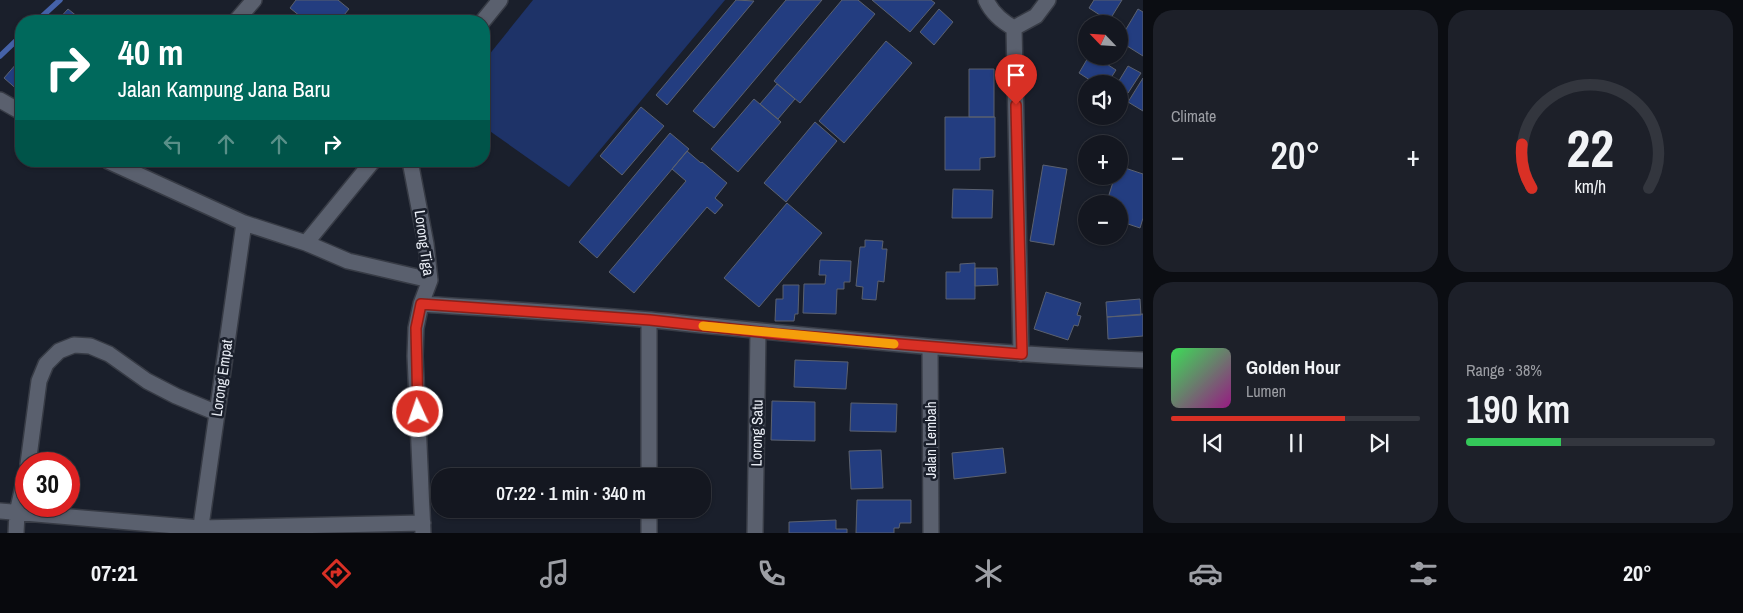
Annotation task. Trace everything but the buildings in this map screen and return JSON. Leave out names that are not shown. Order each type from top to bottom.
[{"type":"street","points":[[241,15],[254,0]]},
{"type":"street","points":[[489,15],[500,0]]},
{"type":"street","points":[[986,0],[1002,22],[1014,28]]},
{"type":"street","points":[[1014,28],[1036,16],[1048,0]]},
{"type":"street","points":[[1014,28],[1022,354]]},
{"type":"street","points":[[0,100],[15,109]]},
{"type":"street","points":[[123,167],[244,223],[306,243],[348,261],[430,280]]},
{"type":"street","points":[[306,243],[368,167]]},
{"type":"street","name":"Lorong Tiga","points":[[411,167],[426,244],[430,280],[421,304],[416,328],[423,528]]},
{"type":"street","name":"Lorong Empat","points":[[200,531],[244,223]]},
{"type":"street","points":[[421,304],[650,320],[758,332],[930,347],[1142,362]]},
{"type":"street","points":[[649,468],[650,320]]},
{"type":"street","name":"Lorong Satu","points":[[755,533],[758,332]]},
{"type":"street","points":[[30,452],[39,381],[46,364],[59,351],[74,345],[90,346],[108,354],[147,381],[176,396],[217,413]]},
{"type":"street","name":"Jalan Lembah","points":[[930,347],[931,533]]},
{"type":"street","points":[[0,511],[15,513]]},
{"type":"street","points":[[16,533],[17,517]]},
{"type":"street","points":[[58,517],[200,531],[423,528]]},
{"type":"street","points":[[649,518],[649,533]]},
{"type":"shaded area","points":[[533,0],[725,0],[569,187],[490,131],[490,54]]},
{"type":"waterway","points":[[44,15],[60,0]]},
{"type":"waterway","points":[[0,56],[15,42]]},
{"type":"slow traffic","points":[[703,326],[894,344]]},
{"type":"route","points":[[418,412],[416,328],[421,304],[650,320],[777,334],[1022,354],[1016,105]]}]
